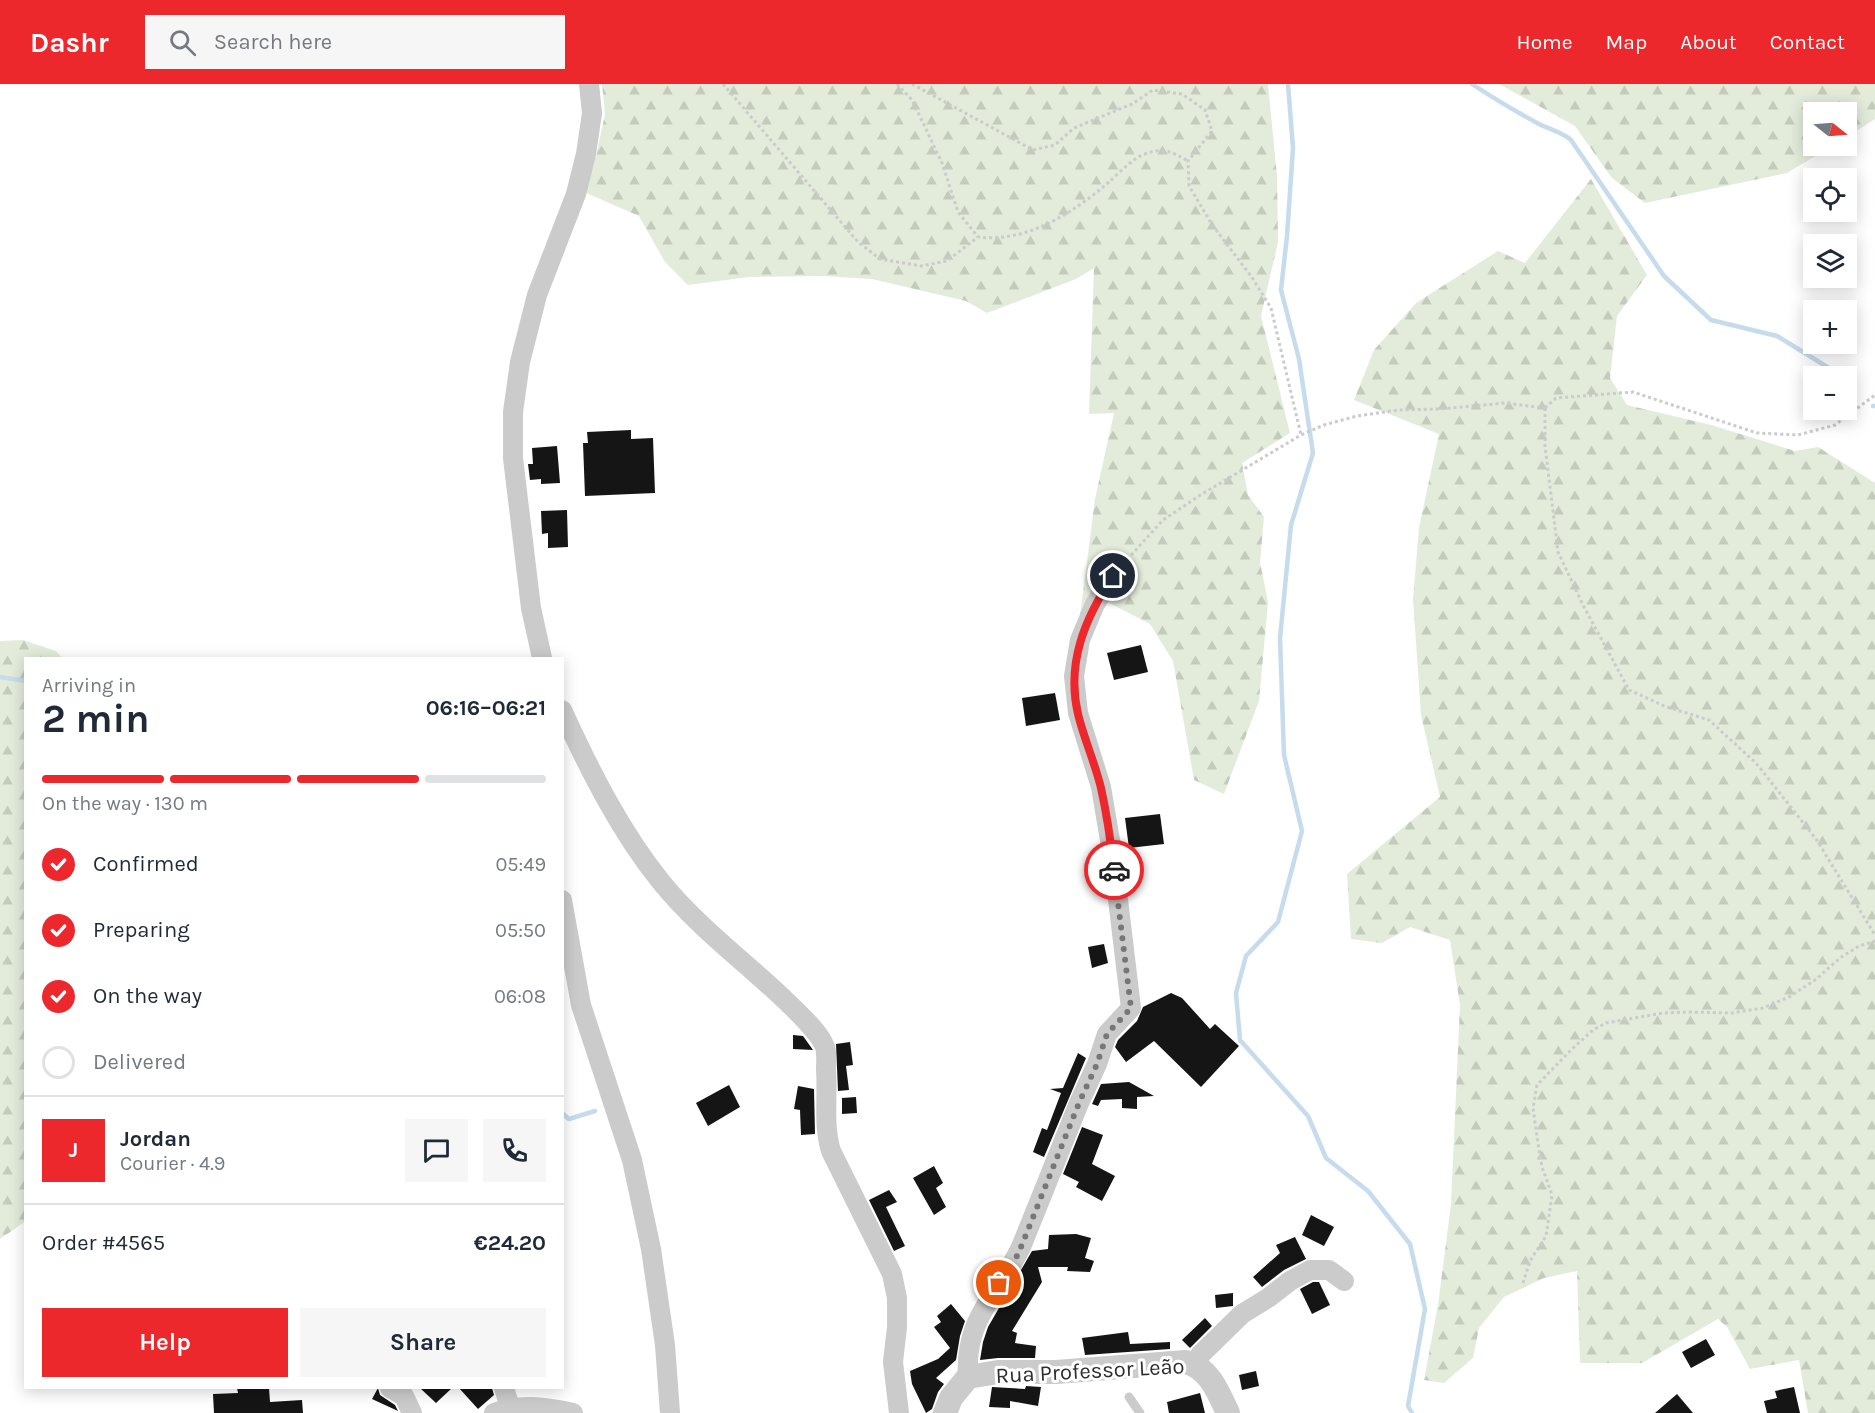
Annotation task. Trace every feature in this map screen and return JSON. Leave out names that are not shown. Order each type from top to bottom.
[{"type":"street","points":[[541,657],[531,608],[513,458],[513,412],[519,362],[537,295],[576,194],[586,154],[592,113],[590,84]]},
{"type":"street","points":[[968,1377],[974,1328],[984,1306],[1011,1269],[1021,1247],[1097,1064],[1107,1034],[1131,1008],[1105,811],[1101,788],[1078,713],[1074,676],[1080,640],[1087,622],[1095,604],[1113,576]]},
{"type":"street","points":[[564,714],[620,823],[662,883],[705,928],[807,1021],[825,1048],[826,1134],[831,1151],[892,1274],[897,1298],[897,1328],[893,1362],[899,1413]]},
{"type":"street","points":[[564,911],[581,1005],[632,1160],[651,1249],[665,1345],[670,1413]]},
{"type":"street","points":[[1198,1366],[1200,1355],[1242,1314],[1290,1281],[1310,1270],[1329,1270],[1344,1281]]},
{"type":"street","name":"Rua Professor Leão","points":[[945,1413],[951,1398],[968,1377],[998,1372],[1056,1372],[1186,1362],[1198,1366],[1215,1387],[1228,1413]]},
{"type":"street","points":[[392,1389],[404,1396],[412,1413]]},
{"type":"street","points":[[504,1389],[502,1410],[550,1408],[573,1413]]},
{"type":"lane","points":[[1129,1397],[1140,1413]]},
{"type":"path","points":[[723,84],[858,242],[880,259],[921,266],[947,261],[978,237]]},
{"type":"path","points":[[897,84],[912,100],[924,125],[942,163],[958,212],[978,237],[994,239],[1017,236],[1049,223],[1084,204],[1144,154],[1168,150],[1188,161]]},
{"type":"path","points":[[912,84],[1033,150],[1055,145],[1074,128],[1132,104],[1153,90],[1182,94],[1204,110],[1212,131],[1188,161],[1189,186],[1213,226],[1251,276],[1271,308],[1301,435]]},
{"type":"path","points":[[1875,395],[1835,425],[1798,435],[1757,433],[1633,392],[1556,398],[1545,408],[1545,446],[1558,552],[1584,607],[1629,690],[1664,706],[1710,720],[1756,763],[1816,839],[1875,935]]},
{"type":"path","points":[[1113,576],[1163,520],[1301,435],[1324,425],[1358,416],[1398,410],[1505,403],[1545,408]]},
{"type":"path","points":[[1523,1283],[1530,1261],[1546,1236],[1551,1195],[1542,1167],[1533,1108],[1537,1085],[1571,1050],[1593,1030],[1606,1023],[1664,1013],[1732,1013],[1763,1008],[1789,997],[1815,980],[1840,958],[1859,946],[1875,940]]},
{"type":"green space","points":[[602,84],[1268,84],[1277,176],[1278,242],[1261,316],[1290,433],[1242,463],[1248,495],[1264,517],[1260,562],[1268,602],[1259,701],[1224,794],[1194,780],[1173,661],[1150,624],[1092,594],[1080,616],[1095,499],[1114,413],[1089,414],[1094,268],[1076,279],[987,313],[966,301],[872,279],[825,276],[749,277],[688,285],[665,262],[639,216],[584,192],[596,156],[605,114]]},
{"type":"green space","points":[[1499,84],[1875,84],[1875,119],[1857,131],[1857,102],[1803,102],[1803,156],[1815,156],[1787,173],[1645,203],[1612,178],[1575,126]]},
{"type":"green space","points":[[1591,179],[1647,275],[1617,316],[1610,378],[1627,405],[1711,425],[1795,451],[1818,447],[1875,483],[1875,1413],[1808,1413],[1799,1360],[1750,1369],[1727,1327],[1718,1319],[1642,1363],[1580,1363],[1577,1271],[1544,1278],[1504,1297],[1479,1328],[1473,1358],[1444,1383],[1424,1380],[1438,1305],[1451,1204],[1460,1005],[1450,940],[1410,927],[1382,943],[1351,939],[1347,874],[1440,797],[1421,715],[1413,599],[1419,528],[1439,434],[1354,400],[1374,350],[1416,303],[1498,251],[1525,263]]},
{"type":"green space","points":[[23,640],[56,651],[61,657],[24,657],[24,1222],[0,1239],[0,641]]},
{"type":"building","points":[[631,430],[631,439],[653,438],[655,493],[585,496],[583,443],[588,443],[587,432]]},
{"type":"building","points":[[557,446],[560,483],[541,484],[541,479],[530,480],[528,464],[533,464],[532,448]]},
{"type":"building","points":[[567,510],[568,547],[548,548],[548,533],[542,534],[541,511]]},
{"type":"building","points":[[1141,645],[1148,672],[1114,680],[1107,653]]},
{"type":"building","points":[[1055,693],[1060,720],[1026,726],[1022,698]]},
{"type":"building","points":[[1160,814],[1164,844],[1129,848],[1125,818]]},
{"type":"building","points":[[1104,944],[1108,963],[1092,968],[1088,947]]},
{"type":"building","points":[[1171,993],[1182,998],[1210,1029],[1215,1024],[1239,1046],[1201,1087],[1154,1041],[1126,1062],[1115,1047],[1118,1040],[1137,1021],[1143,1007]]},
{"type":"building","points":[[793,1035],[803,1036],[813,1050],[793,1049]]},
{"type":"building","points":[[850,1042],[853,1065],[846,1066],[849,1090],[838,1091],[836,1044]]},
{"type":"building","points":[[1078,1053],[1086,1058],[1044,1157],[1033,1152],[1042,1128],[1047,1130],[1061,1093],[1050,1089],[1063,1088]]},
{"type":"building","points":[[1129,1082],[1154,1096],[1137,1097],[1137,1109],[1122,1108],[1122,1099],[1101,1100],[1098,1106],[1092,1104],[1101,1084]]},
{"type":"building","points":[[729,1085],[740,1107],[708,1126],[696,1103]]},
{"type":"building","points":[[798,1086],[814,1089],[815,1134],[801,1135],[800,1110],[794,1109]]},
{"type":"building","points":[[856,1097],[857,1113],[842,1114],[842,1098]]},
{"type":"building","points":[[1082,1127],[1103,1135],[1092,1164],[1115,1176],[1102,1201],[1076,1187],[1079,1182],[1063,1174]]},
{"type":"building","points":[[934,1166],[943,1183],[936,1188],[946,1207],[934,1215],[913,1178]]},
{"type":"building","points":[[889,1190],[897,1202],[886,1207],[905,1246],[894,1251],[869,1200]]},
{"type":"building","points":[[1311,1215],[1334,1227],[1324,1246],[1302,1235]]},
{"type":"building","points":[[1076,1234],[1091,1238],[1085,1258],[1094,1261],[1090,1272],[1067,1271],[1068,1267],[1038,1267],[1042,1282],[1012,1331],[1017,1333],[1015,1343],[1036,1346],[1035,1358],[980,1360],[988,1327],[1032,1251],[1048,1249],[1049,1235]]},
{"type":"building","points":[[1295,1237],[1306,1259],[1284,1270],[1262,1287],[1253,1277],[1280,1253],[1276,1245]]},
{"type":"building","points":[[1313,1282],[1319,1282],[1330,1305],[1312,1314],[1300,1289]]},
{"type":"building","points":[[1233,1293],[1233,1306],[1216,1308],[1215,1295]]},
{"type":"building","points":[[951,1304],[965,1321],[956,1360],[936,1378],[944,1384],[938,1392],[932,1409],[926,1413],[912,1384],[910,1371],[938,1359],[950,1348],[934,1327],[941,1322],[937,1316]]},
{"type":"building","points":[[1205,1318],[1212,1326],[1190,1348],[1182,1340]]},
{"type":"building","points":[[1128,1332],[1130,1344],[1170,1342],[1170,1349],[1085,1355],[1082,1338]]},
{"type":"building","points":[[1706,1339],[1715,1355],[1691,1368],[1682,1352]]},
{"type":"building","points":[[1256,1371],[1259,1386],[1242,1390],[1239,1375]]},
{"type":"building","points":[[1026,1386],[1041,1387],[1038,1406],[1010,1401],[1010,1408],[989,1407],[992,1387],[1025,1389]]},
{"type":"building","points":[[1794,1387],[1800,1413],[1767,1413],[1764,1401],[1777,1398],[1775,1391]]},
{"type":"building","points":[[237,1389],[269,1389],[270,1402],[302,1400],[303,1413],[214,1413],[213,1394],[238,1393]]},
{"type":"building","points":[[378,1389],[380,1395],[395,1405],[398,1411],[372,1399]]},
{"type":"building","points":[[421,1389],[451,1389],[436,1403]]},
{"type":"building","points":[[460,1389],[492,1389],[494,1395],[478,1409]]},
{"type":"building","points":[[1200,1393],[1205,1413],[1169,1413],[1167,1402]]},
{"type":"building","points":[[1677,1394],[1693,1413],[1655,1413]]},
{"type":"waterway","points":[[1288,84],[1293,148],[1281,290],[1299,359],[1313,453],[1291,525],[1280,638],[1284,755],[1302,831],[1278,922],[1246,956],[1236,993],[1240,1040],[1308,1116],[1326,1158],[1368,1191],[1410,1244],[1425,1309],[1408,1406],[1412,1413]]},
{"type":"waterway","points":[[1472,84],[1521,114],[1571,140],[1664,276],[1711,320],[1777,336],[1826,366]]},
{"type":"waterway","points":[[0,677],[24,681]]},
{"type":"waterway","points":[[564,1115],[569,1119],[595,1111]]},
{"type":"way so far","points":[[999,1283],[1011,1269],[1021,1247],[1087,1083],[1097,1064],[1107,1034],[1131,1008],[1114,870]]},
{"type":"route","points":[[1113,576],[1095,604],[1087,622],[1080,640],[1074,676],[1078,713],[1101,788],[1114,870]]}]
